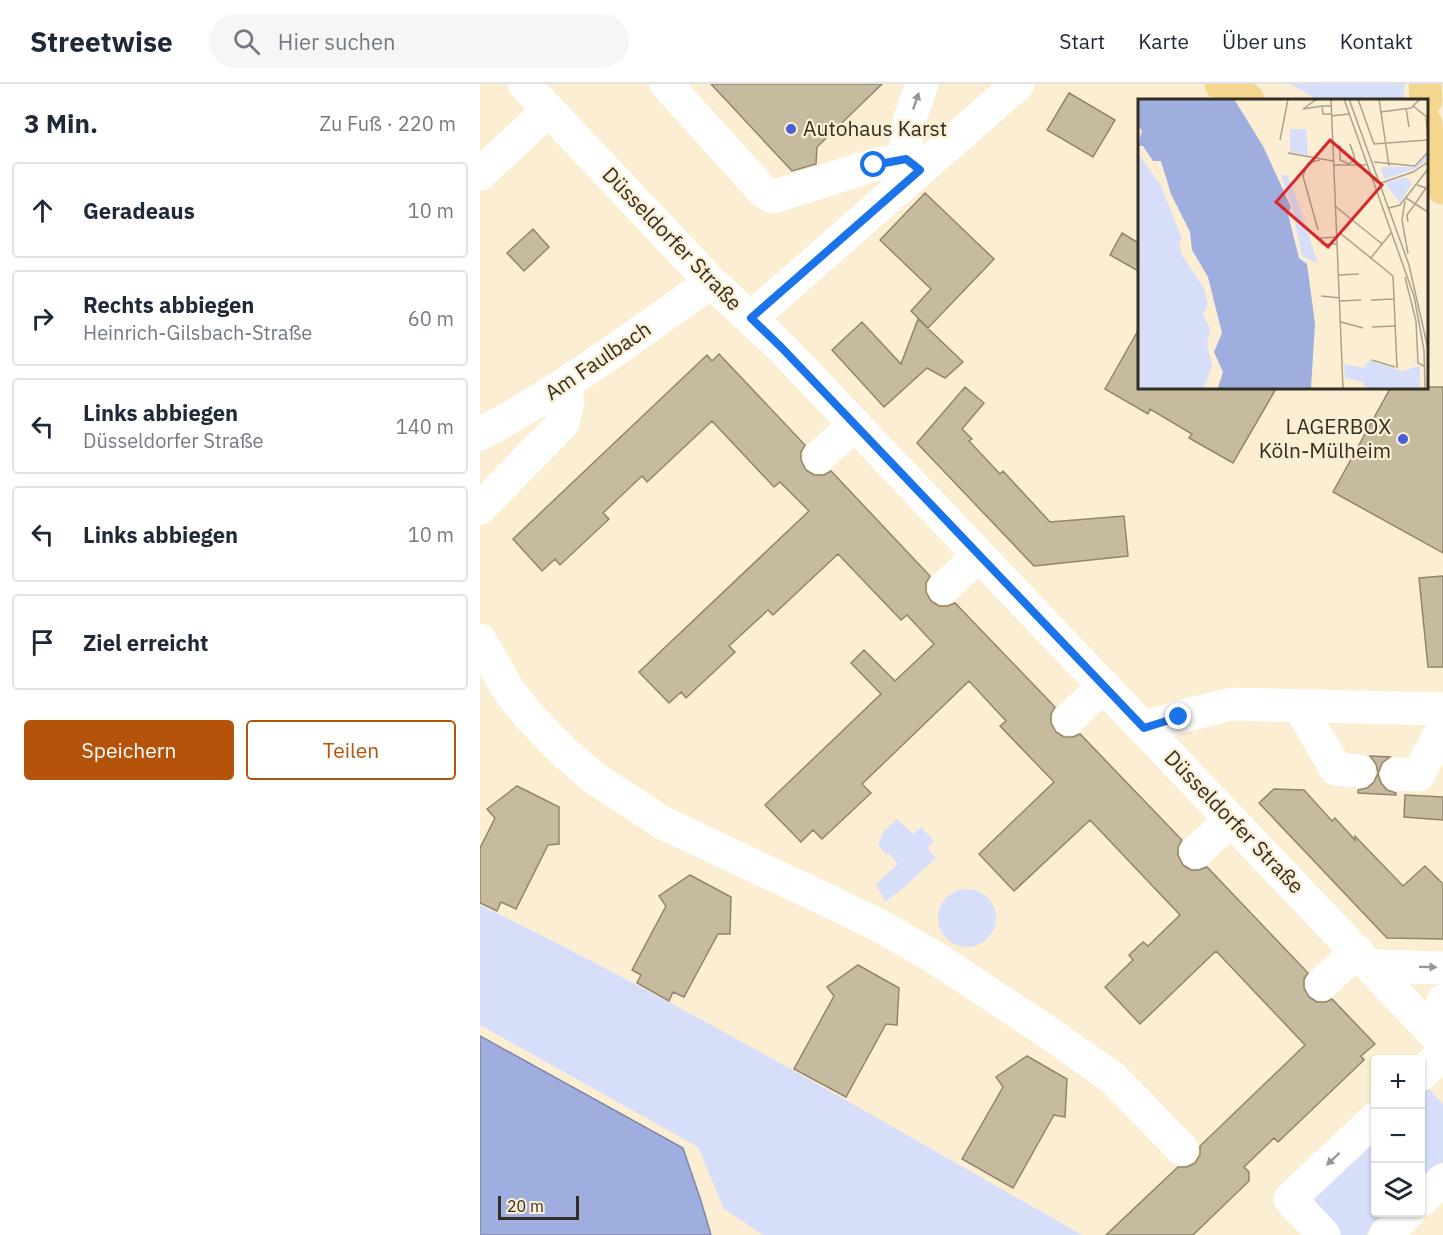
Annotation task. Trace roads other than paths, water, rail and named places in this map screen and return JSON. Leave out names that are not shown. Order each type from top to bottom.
[{"type":"main road","points":[[1221,84],[1246,99]]},
{"type":"main road","points":[[1425,84],[1426,99]]},
{"type":"main road","points":[[1428,140],[1436,176],[1443,188]]},
{"type":"main road","points":[[1428,204],[1443,213]]},
{"type":"street","name":"Düsseldorfer Straße","points":[[524,84],[710,281],[781,347],[855,424],[1364,959],[1443,1046]]},
{"type":"street","points":[[666,84],[763,190],[773,197],[874,165],[913,165]]},
{"type":"street","points":[[913,165],[908,124],[922,84]]},
{"type":"street","points":[[751,318],[913,165],[1018,84]]},
{"type":"street","points":[[480,174],[549,110]]},
{"type":"street","name":"Am Faulbach","points":[[480,434],[564,386],[710,281]]},
{"type":"street","points":[[480,508],[563,423],[568,400],[564,386]]},
{"type":"street","points":[[819,457],[855,424]]},
{"type":"street","points":[[944,588],[979,555]]},
{"type":"street","points":[[480,640],[509,691],[529,716],[562,750],[593,777],[663,823],[880,926],[934,957],[1113,1078],[1182,1149]]},
{"type":"street","points":[[1069,719],[1104,686]]},
{"type":"street","points":[[1144,728],[1232,704],[1443,709]]},
{"type":"street","points":[[1299,706],[1336,769],[1359,771]]},
{"type":"street","points":[[1397,774],[1418,775],[1443,728]]},
{"type":"street","points":[[1196,852],[1231,820]]},
{"type":"street","points":[[1322,984],[1364,959],[1443,968]]},
{"type":"street","points":[[1425,1069],[1443,1046],[1443,1001]]},
{"type":"street","points":[[1324,1235],[1290,1199],[1371,1123]]},
{"type":"street","points":[[1425,1196],[1443,1180]]},
{"type":"street","points":[[1385,1235],[1404,1217]]},
{"type":"water","points":[[480,1036],[683,1148],[711,1235],[480,1235]]},
{"type":"place","name":"Autohaus Karst","points":[[791,129]]},
{"type":"place","name":"LAGERBOX Köln-Mülheim","points":[[1403,439]]}]
